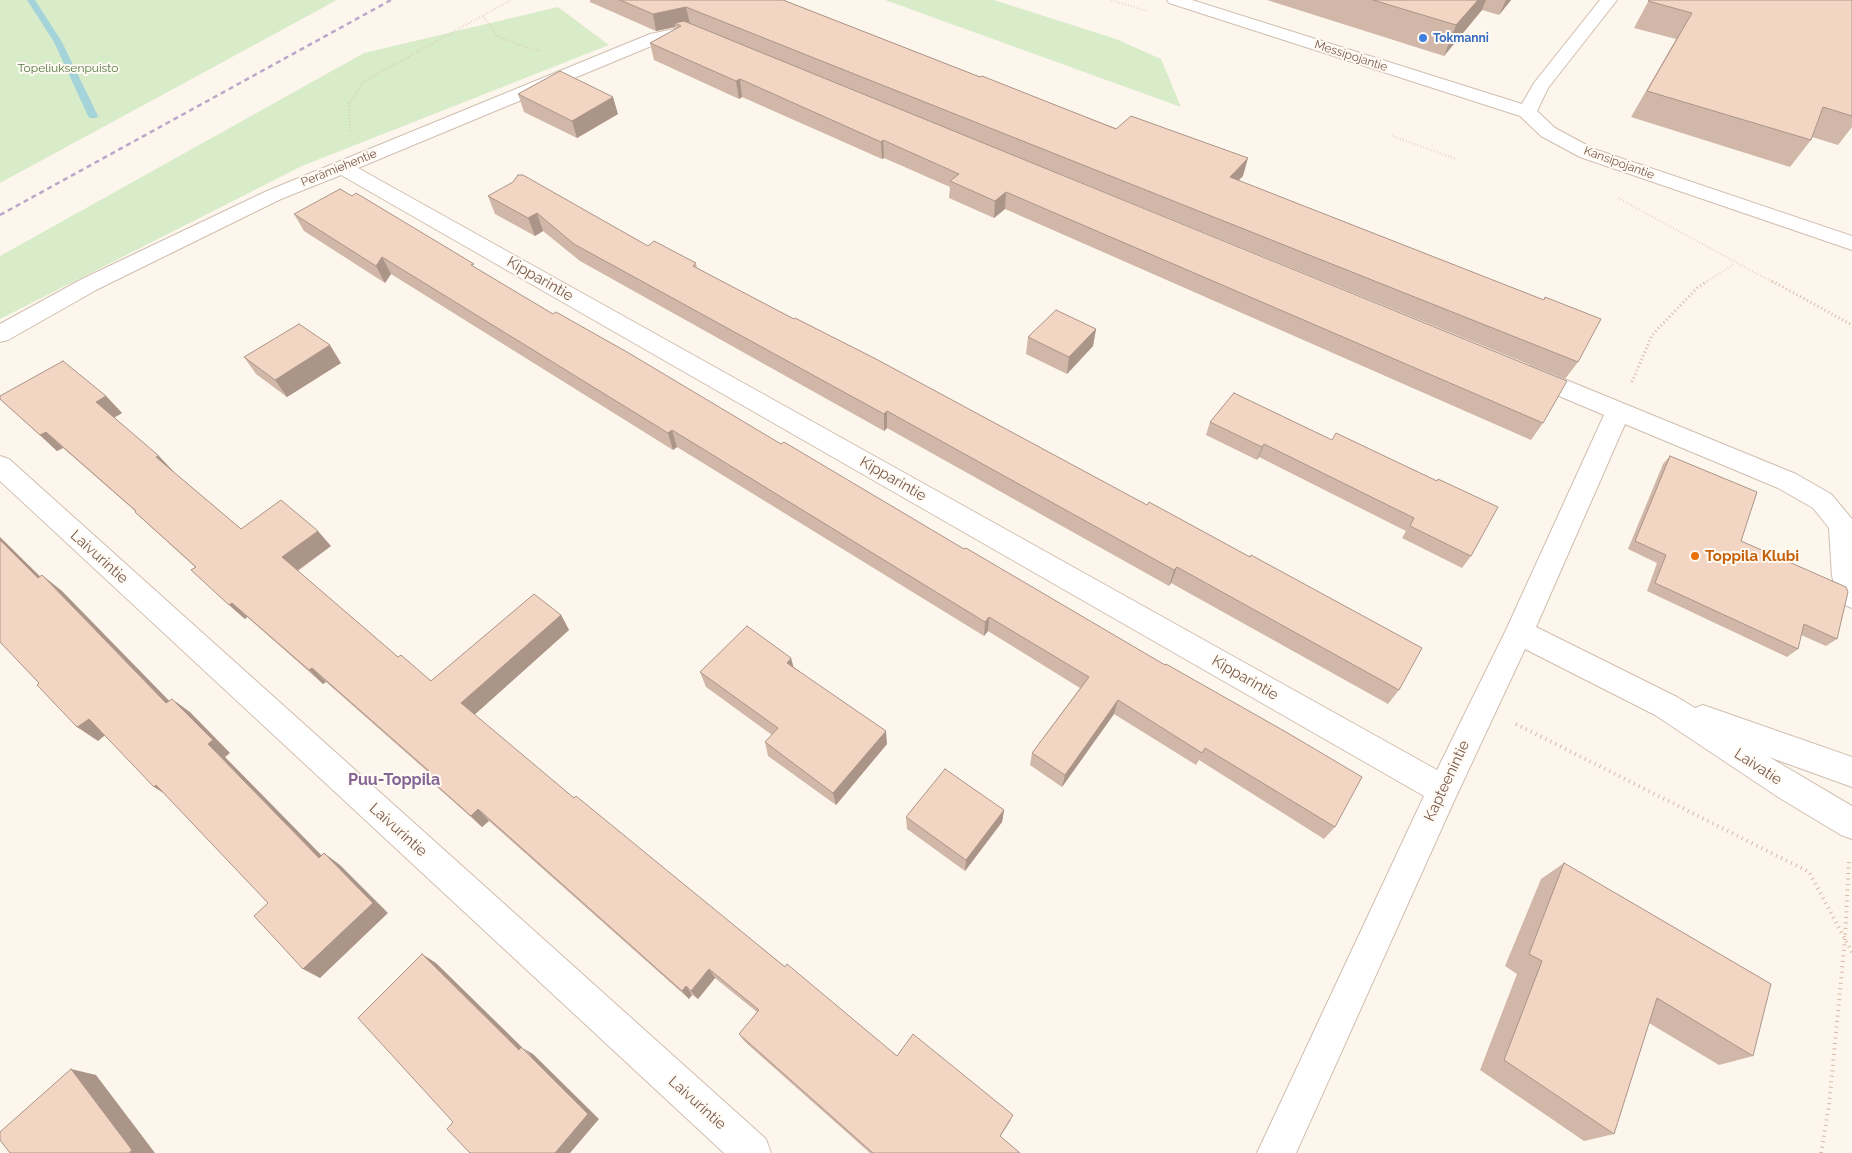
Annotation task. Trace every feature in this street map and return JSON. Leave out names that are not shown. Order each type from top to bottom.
[{"type":"street","name":"Messipojantie","points":[[1175,0],[1527,112]]},
{"type":"street","points":[[1527,112],[1540,87],[1609,0]]},
{"type":"street","name":"Perämiehentie","points":[[0,334],[90,284],[274,195],[656,38],[689,31],[717,42]]},
{"type":"street","name":"Kansipojantie","points":[[1527,112],[1548,132],[1587,153],[1852,243]]},
{"type":"street","name":"Kipparintie","points":[[342,167],[1443,790]]},
{"type":"street","points":[[1509,365],[1787,481],[1822,500],[1842,525],[1846,576],[1852,596]]},
{"type":"street","name":"Kapteenintie","points":[[1276,1153],[1443,790],[1519,632],[1619,410]]},
{"type":"street","name":"Laivurintie","points":[[0,466],[752,1153]]},
{"type":"street","name":"Laivatie","points":[[1519,632],[1666,706],[1788,787],[1852,824]]},
{"type":"street","name":"Laivatie","points":[[1666,706],[1852,772]]},
{"type":"path","points":[[366,157],[350,134],[349,104],[363,82],[510,0]]},
{"type":"path","points":[[1112,0],[1149,12]]},
{"type":"path","points":[[482,16],[498,36],[581,69]]},
{"type":"path","points":[[1392,136],[1456,159]]},
{"type":"path","points":[[1615,196],[1852,326]]},
{"type":"path","points":[[1619,410],[1652,335],[1698,288],[1735,262]]},
{"type":"path","points":[[1482,707],[1810,872],[1852,952]]},
{"type":"path","points":[[1821,1153],[1829,1105],[1845,939],[1852,824]]},
{"type":"green space","name":"Topeliuksenpuisto","points":[[0,0],[337,0],[0,183]]},
{"type":"green space","points":[[885,0],[994,0],[1116,39],[1161,59],[1181,107]]},
{"type":"green space","points":[[558,7],[609,45],[302,166],[0,319],[0,256],[364,53]]},
{"type":"building","points":[[620,0],[783,0],[1116,129],[1131,116],[1248,158],[1230,177],[1544,300],[1545,297],[1601,319],[1578,362],[686,7],[653,14]]},
{"type":"building","points":[[1373,0],[1478,0],[1456,25]]},
{"type":"building","points":[[1649,0],[1852,0],[1852,116],[1823,107],[1811,140],[1647,91],[1692,13]]},
{"type":"building","points":[[684,21],[1567,381],[1543,423],[1006,192],[995,201],[950,181],[959,174],[883,140],[881,142],[740,79],[736,81],[650,43],[681,26],[675,23]]},
{"type":"building","points":[[560,71],[613,97],[572,121],[518,94]]},
{"type":"building","points":[[518,175],[523,175],[648,246],[654,241],[696,263],[693,266],[876,359],[1147,505],[1149,502],[1250,557],[1251,555],[1422,648],[1399,690],[1177,567],[1174,570],[887,411],[884,414],[574,244],[537,213],[528,218],[488,196],[513,182]]},
{"type":"building","points":[[340,189],[352,196],[356,193],[553,314],[556,312],[627,352],[781,444],[784,442],[964,549],[966,548],[1165,665],[1286,732],[1362,777],[1335,827],[1205,748],[1202,753],[1118,700],[1065,775],[1032,753],[1089,677],[989,617],[985,622],[672,430],[668,433],[382,257],[376,266],[294,214]]},
{"type":"building","points":[[1056,310],[1096,329],[1069,357],[1028,337]]},
{"type":"building","points":[[299,324],[330,345],[275,380],[244,357]]},
{"type":"building","points":[[63,361],[106,396],[96,402],[159,456],[156,457],[241,529],[281,500],[318,531],[282,557],[398,657],[401,655],[431,681],[534,594],[561,615],[461,703],[574,798],[576,796],[785,967],[787,964],[897,1056],[913,1034],[1013,1115],[1000,1136],[1020,1153],[873,1153],[739,1034],[759,1010],[709,969],[691,991],[686,986],[682,991],[478,809],[471,816],[425,775],[429,771],[312,668],[309,670],[232,603],[229,605],[191,570],[196,567],[136,511],[46,432],[40,435],[0,399],[0,396]]},
{"type":"building","points":[[1234,393],[1332,440],[1336,433],[1437,481],[1438,479],[1498,507],[1471,556],[1410,526],[1414,518],[1264,444],[1262,447],[1210,422]]},
{"type":"building","name":"Toppila Klubi","points":[[1670,456],[1757,492],[1741,541],[1846,587],[1848,592],[1837,639],[1804,624],[1798,649],[1655,583],[1666,555],[1635,541]]},
{"type":"building","points":[[0,540],[38,578],[42,575],[166,703],[172,699],[213,740],[208,744],[319,858],[324,853],[373,903],[303,969],[254,916],[268,903],[156,785],[154,787],[89,719],[77,727],[0,642]]},
{"type":"building","points":[[747,626],[791,658],[787,663],[886,731],[833,793],[765,742],[778,728],[700,672]]},
{"type":"building","points":[[945,769],[1004,810],[966,860],[906,817]]},
{"type":"building","points":[[1564,863],[1771,984],[1753,1056],[1657,998],[1614,1134],[1504,1060],[1542,961],[1529,954]]},
{"type":"building","points":[[422,954],[519,1050],[521,1047],[588,1114],[555,1153],[470,1153],[447,1129],[453,1122],[358,1018]]},
{"type":"building","points":[[71,1069],[132,1150],[129,1153],[10,1153],[0,1140],[0,1132]]},
{"type":"waterway","points":[[31,0],[58,42],[93,116]]},
{"type":"railway","points":[[0,215],[391,0]]},
{"type":"place","name":"Tokmanni","points":[[1423,38]]},
{"type":"place","name":"Toppila Klubi","points":[[1695,556]]},
{"type":"district","name":"Puu-Toppila","points":[[394,780]]}]
